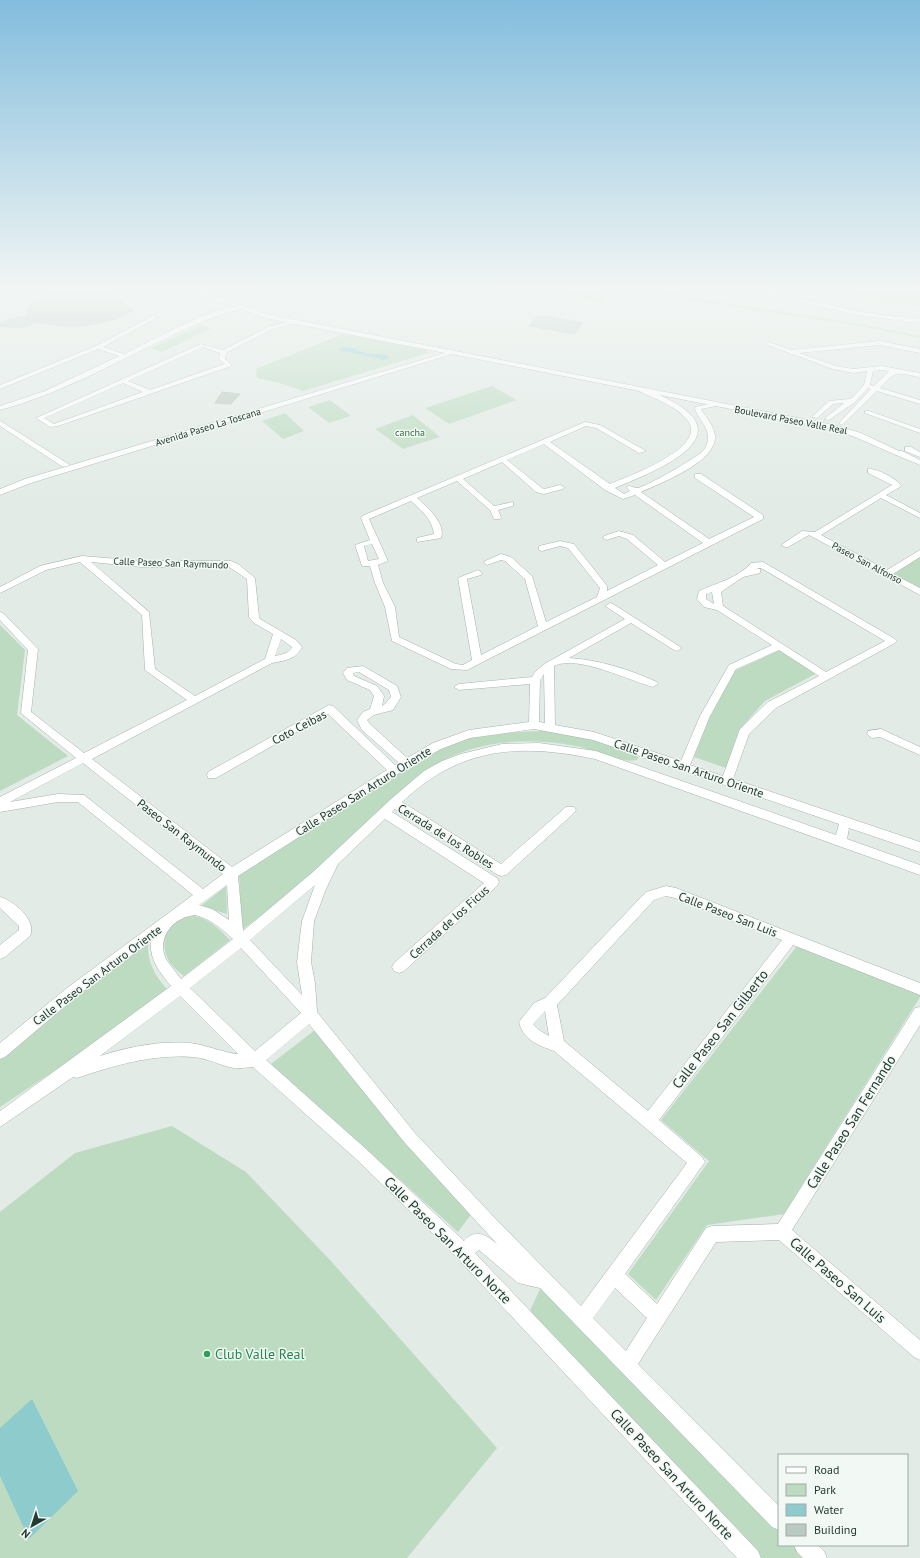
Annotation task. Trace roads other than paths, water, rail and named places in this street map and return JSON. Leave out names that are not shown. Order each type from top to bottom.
[{"type":"street","points":[[0,387],[57,364]]},
{"type":"street","points":[[0,408],[47,392],[108,364]]},
{"type":"street","points":[[161,364],[39,418],[52,426],[56,425],[228,366],[229,364]]},
{"type":"street","name":"Avenida Paseo La Toscana","points":[[0,492],[28,481],[401,364]]},
{"type":"street","name":"Avenida Paseo La Toscana","points":[[357,378],[407,364]]},
{"type":"street","name":"Boulevard Paseo Valle Real","points":[[513,364],[714,405],[732,404],[827,419],[878,436],[900,450]]},
{"type":"street","name":"Boulevard Paseo Valle Real","points":[[531,364],[732,404],[822,424],[900,450]]},
{"type":"street","points":[[822,364],[835,368],[853,371],[870,372],[881,368],[920,375]]},
{"type":"street","points":[[881,368],[889,374]]},
{"type":"street","points":[[842,423],[889,374],[897,370]]},
{"type":"street","points":[[827,419],[868,386],[870,372]]},
{"type":"street","points":[[124,381],[150,393]]},
{"type":"street","points":[[868,386],[920,402]]},
{"type":"street","points":[[614,485],[675,455],[691,442],[695,427],[691,420],[676,407],[641,390]]},
{"type":"street","points":[[816,417],[831,402],[863,401]]},
{"type":"street","points":[[548,440],[614,485],[623,497],[692,463],[701,457],[711,445],[710,428],[705,418],[698,410],[698,407],[714,405]]},
{"type":"street","points":[[867,412],[920,431]]},
{"type":"street","points":[[0,423],[66,465]]},
{"type":"street","points":[[376,542],[359,545],[365,564],[384,561],[366,518],[589,423],[598,426],[642,451]]},
{"type":"street","name":"Avenida Paseo La Toscana","points":[[0,485],[20,476],[66,465],[190,430]]},
{"type":"street","points":[[870,440],[878,436]]},
{"type":"street","points":[[900,450],[920,454]]},
{"type":"street","points":[[900,450],[920,463]]},
{"type":"street","points":[[675,455],[692,463]]},
{"type":"street","points":[[502,459],[539,490],[544,492],[560,487]]},
{"type":"street","points":[[661,462],[676,471]]},
{"type":"street","points":[[785,545],[805,533],[814,535],[896,487],[897,484],[871,471]]},
{"type":"street","points":[[372,563],[390,607],[395,639],[454,667],[464,668],[760,517],[698,476]]},
{"type":"street","points":[[458,478],[493,509],[498,517]]},
{"type":"street","points":[[614,485],[638,490],[712,541]]},
{"type":"street","points":[[882,496],[920,516]]},
{"type":"street","points":[[412,498],[434,518],[438,527],[438,536],[420,540]]},
{"type":"street","points":[[493,509],[510,504]]},
{"type":"street","points":[[607,538],[619,533],[630,537],[664,566]]},
{"type":"street","name":"Paseo San Alfonso","points":[[814,535],[920,592]]},
{"type":"street","points":[[542,548],[560,543],[571,546],[604,588]]},
{"type":"street","points":[[887,574],[920,553]]},
{"type":"street","points":[[487,562],[501,557],[508,559],[529,578],[544,628]]},
{"type":"street","points":[[82,559],[146,614],[150,670],[194,700]]},
{"type":"street","name":"Calle Paseo San Raymundo","points":[[0,590],[42,568],[82,559],[125,563],[235,566],[251,578],[255,619],[293,642],[297,646],[295,652],[286,657],[269,661],[0,802]]},
{"type":"street","points":[[101,575],[125,563]]},
{"type":"street","points":[[727,781],[744,732],[772,705],[892,641],[777,574],[750,570],[721,586],[708,590],[702,594],[701,599],[704,604],[713,608],[719,607],[826,676]]},
{"type":"street","points":[[477,662],[462,578],[478,573]]},
{"type":"street","points":[[604,588],[632,583]]},
{"type":"street","points":[[719,607],[716,592],[721,586]]},
{"type":"street","points":[[601,598],[604,588]]},
{"type":"street","points":[[610,606],[677,648]]},
{"type":"street","name":"Paseo San Raymundo","points":[[0,615],[33,649],[26,713],[232,874],[239,938]]},
{"type":"street","points":[[534,725],[535,680],[538,674],[553,663],[632,619]]},
{"type":"street","points":[[869,628],[873,637],[873,651]]},
{"type":"street","points":[[269,661],[278,634]]},
{"type":"street","points":[[684,767],[705,716],[732,667],[779,646]]},
{"type":"street","points":[[577,650],[595,664]]},
{"type":"street","points":[[553,663],[595,664],[653,684]]},
{"type":"street","points":[[550,726],[553,663]]},
{"type":"street","points":[[376,710],[380,701],[379,694],[370,686],[350,678],[348,673],[350,670],[360,668],[393,688],[396,693],[396,697],[389,707],[376,710],[363,718],[362,724],[406,763]]},
{"type":"street","points":[[458,686],[535,680]]},
{"type":"street","name":"Coto Ceibas","points":[[212,774],[328,709],[394,770]]},
{"type":"street","name":"Calle Paseo San Arturo Oriente","points":[[0,1052],[72,992],[232,874],[394,770],[437,746],[469,734],[534,725],[550,726],[594,736],[920,847]]},
{"type":"street","points":[[872,734],[881,733],[920,751]]},
{"type":"street","name":"Calle Paseo San Arturo Oriente","points":[[0,1120],[65,1076],[180,987],[239,938],[296,895],[414,785],[445,765],[472,755],[508,747],[542,746],[571,749],[638,770],[920,870]]},
{"type":"street","points":[[638,770],[644,753]]},
{"type":"street","points":[[0,808],[62,797],[80,798],[204,896]]},
{"type":"street","name":"Cerrada de los Robles","points":[[394,803],[502,871],[570,810]]},
{"type":"street","name":"Cerrada de los Ficus","points":[[384,813],[493,882],[399,967]]},
{"type":"street","points":[[840,842],[844,822]]},
{"type":"street","name":"Calle Paseo San Arturo Oriente","points":[[310,1014],[308,983],[304,962],[308,921],[320,888],[338,856]]},
{"type":"street","name":"Calle Paseo San Luis","points":[[582,1319],[697,1162],[558,1045],[544,1042],[526,1025],[528,1018],[539,1007],[550,1003],[650,896],[660,892],[676,893],[920,989]]},
{"type":"street","points":[[0,902],[4,903],[25,924],[24,932],[0,953]]},
{"type":"street","points":[[182,911],[195,910],[208,913],[222,921],[239,938],[310,1014],[410,1138],[485,1220],[778,1519]]},
{"type":"street","name":"Calle Paseo San Arturo Norte","points":[[164,924],[158,935],[157,946],[159,958],[166,971],[180,987],[255,1060],[361,1154],[464,1253],[751,1558]]},
{"type":"street","name":"Calle Paseo San Gilberto","points":[[649,1121],[791,938]]},
{"type":"street","points":[[550,1003],[558,1045]]},
{"type":"street","name":"Calle Paseo San Fernando","points":[[782,1232],[920,1013]]},
{"type":"street","points":[[255,1060],[310,1014]]},
{"type":"street","name":"Calle Paseo San Arturo Oriente","points":[[65,1076],[122,1056],[156,1051],[193,1050],[211,1053],[234,1061],[255,1060]]},
{"type":"street","name":"Calle Paseo San Luis","points":[[627,1364],[712,1234],[782,1232],[920,1351]]},
{"type":"street","points":[[464,1253],[474,1241],[482,1242],[524,1277],[544,1280]]},
{"type":"street","points":[[614,1275],[658,1316]]},
{"type":"street","points":[[805,1546],[817,1558]]},
{"type":"water","points":[[32,1399],[78,1491],[29,1539],[0,1476],[0,1428]]},
{"type":"place","name":"Club Valle Real","points":[[207,1354]]},
{"type":"park label","name":"cancha","points":[[410,432]]}]
